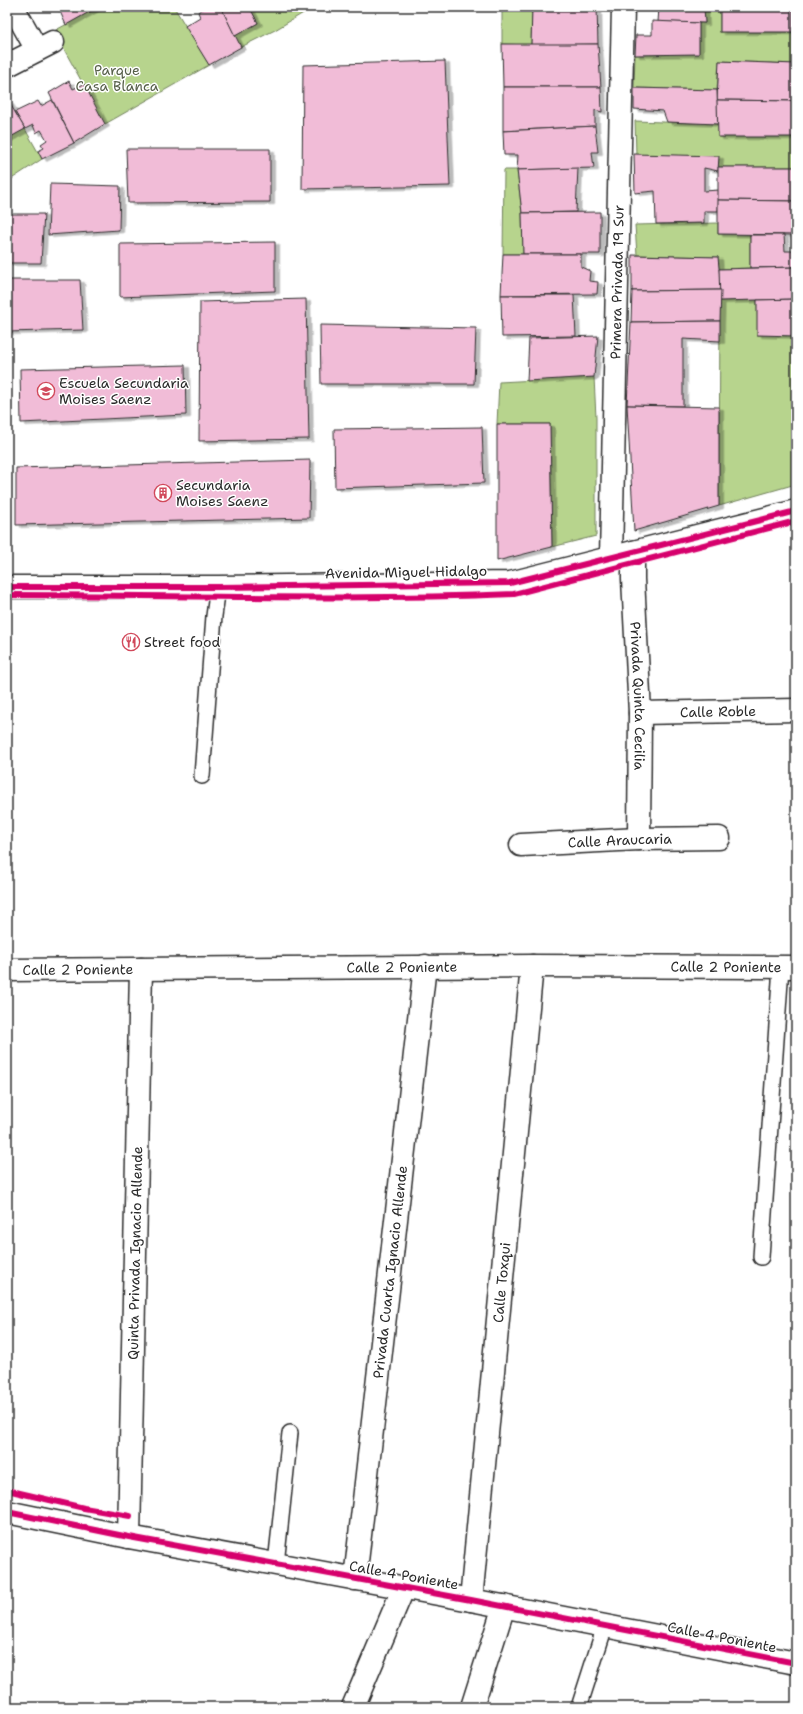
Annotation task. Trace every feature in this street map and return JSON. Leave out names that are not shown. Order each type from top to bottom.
[{"type":"street","points":[[8,65],[45,46],[13,7]]},
{"type":"street","name":"Primera Privada 19 Sur","points":[[611,558],[623,7]]},
{"type":"street","name":"Avenida Miguel Hidalgo","points":[[7,587],[218,587],[510,583],[796,511]]},
{"type":"street","name":"Privada Quinta Cecilia","points":[[633,552],[632,579],[640,713],[639,838]]},
{"type":"street","name":"Calle Roble","points":[[640,713],[796,710]]},
{"type":"street","name":"Calle Araucaria","points":[[521,845],[639,838],[719,838]]},
{"type":"street","name":"Calle 2 Poniente","points":[[7,970],[424,966],[789,967]]},
{"type":"street","name":"Privada Cuarta Ignacio Allende","points":[[355,1578],[424,966]]},
{"type":"street","name":"Calle Toxqui","points":[[471,1600],[532,966]]},
{"type":"street","name":"Quinta Privada Ignacio Allende","points":[[130,1537],[141,969]]},
{"type":"street","name":"Calle 4 Poniente","points":[[7,1512],[130,1537],[404,1587],[796,1663]]},
{"type":"street","points":[[353,1707],[404,1587]]},
{"type":"street","points":[[472,1707],[504,1606]]},
{"type":"lane","points":[[202,776],[214,616],[218,587]]},
{"type":"lane","points":[[761,1257],[789,967]]},
{"type":"lane","points":[[276,1564],[290,1432]]},
{"type":"lane","points":[[579,1707],[605,1626]]},
{"type":"green space","name":"Parque Casa Blanca","points":[[99,7],[114,7],[116,10],[121,7],[174,7],[209,65],[105,124],[54,31]]},
{"type":"green space","points":[[308,7],[310,9],[275,30],[241,47],[235,36],[258,23],[250,8]]},
{"type":"green space","points":[[502,7],[532,7],[531,45],[502,44]]},
{"type":"green space","points":[[704,7],[720,7],[720,32],[796,32],[796,64],[719,61],[717,90],[634,88],[635,55],[699,54],[699,23],[705,23]]},
{"type":"green space","points":[[635,121],[718,124],[719,137],[796,137],[796,167],[718,167],[719,159],[636,155]]},
{"type":"green space","points":[[25,129],[42,159],[10,180],[7,174],[7,139]]},
{"type":"green space","points":[[504,170],[517,170],[522,213],[523,254],[503,254]]},
{"type":"green space","points":[[718,223],[718,234],[750,235],[750,268],[719,269],[718,257],[637,255],[635,225]]},
{"type":"green space","points":[[757,300],[758,335],[796,336],[796,484],[719,506],[720,301]]},
{"type":"green space","points":[[594,377],[596,418],[596,536],[552,547],[550,424],[497,424],[499,382]]},
{"type":"building","points":[[58,7],[98,7],[66,25]]},
{"type":"building","points":[[206,7],[221,7],[241,47],[209,65],[185,26],[200,17],[198,12]]},
{"type":"building","points":[[225,7],[251,7],[250,8],[258,23],[235,36],[222,9]]},
{"type":"building","points":[[532,7],[597,7],[598,44],[531,45]]},
{"type":"building","points":[[659,7],[704,7],[705,23],[658,22]]},
{"type":"building","points":[[720,7],[793,7],[793,32],[720,32]]},
{"type":"building","points":[[652,21],[699,23],[699,54],[635,55],[636,35],[652,35]]},
{"type":"building","points":[[502,44],[598,44],[601,87],[503,87]]},
{"type":"building","points":[[445,61],[450,186],[302,189],[303,65]]},
{"type":"building","points":[[719,61],[796,64],[796,101],[717,100]]},
{"type":"building","points":[[69,81],[73,89],[84,84],[105,124],[74,143],[49,93]]},
{"type":"building","points":[[503,87],[601,87],[602,112],[595,110],[595,126],[503,131]]},
{"type":"building","points":[[634,88],[717,90],[718,124],[667,122],[663,111],[634,109]]},
{"type":"building","points":[[52,100],[74,143],[42,159],[38,151],[44,148],[41,144],[47,140],[41,130],[36,133],[33,125],[25,129],[15,112],[38,101],[41,106]]},
{"type":"building","points":[[717,100],[796,101],[796,137],[718,137]]},
{"type":"building","points":[[9,102],[25,129],[7,139],[7,103]]},
{"type":"building","points":[[595,126],[598,152],[592,152],[594,168],[517,170],[518,155],[504,155],[503,131]]},
{"type":"building","points":[[126,149],[270,149],[270,202],[128,203]]},
{"type":"building","points":[[634,154],[719,156],[718,171],[704,168],[704,191],[719,190],[718,211],[704,211],[704,223],[656,224],[655,191],[635,193]]},
{"type":"building","points":[[718,167],[796,167],[796,201],[718,200]]},
{"type":"building","points":[[578,168],[576,212],[522,213],[517,170]]},
{"type":"building","points":[[50,184],[120,186],[119,230],[48,235]]},
{"type":"building","points":[[718,200],[796,201],[796,235],[718,234]]},
{"type":"building","points":[[600,212],[600,254],[523,254],[522,213]]},
{"type":"building","points":[[7,214],[44,214],[41,263],[7,263]]},
{"type":"building","points":[[750,235],[784,235],[785,251],[796,251],[796,267],[750,268]]},
{"type":"building","points":[[275,242],[275,291],[120,297],[120,244]]},
{"type":"building","points":[[503,254],[581,254],[581,267],[590,271],[589,281],[598,282],[597,294],[501,295]]},
{"type":"building","points":[[632,255],[718,257],[721,290],[632,291]]},
{"type":"building","points":[[796,267],[796,299],[720,301],[719,269]]},
{"type":"building","points":[[7,280],[80,280],[83,330],[7,332]]},
{"type":"building","points":[[721,290],[720,321],[631,322],[632,291]]},
{"type":"building","points":[[501,295],[574,295],[576,336],[502,337]]},
{"type":"building","points":[[306,299],[309,439],[199,441],[200,302]]},
{"type":"building","points":[[796,299],[796,336],[757,335],[757,300]]},
{"type":"building","points":[[720,321],[720,341],[683,339],[683,406],[627,405],[631,322]]},
{"type":"building","points":[[320,325],[476,328],[474,384],[321,384]]},
{"type":"building","points":[[598,336],[594,377],[527,381],[529,338]]},
{"type":"building","points":[[185,365],[186,415],[21,423],[20,369]]},
{"type":"building","points":[[627,405],[719,407],[719,506],[634,531]]},
{"type":"building","points":[[497,424],[550,424],[552,547],[497,561]]},
{"type":"building","points":[[482,427],[484,483],[335,488],[334,429]]},
{"type":"building","name":"Secundaria Moises Saenz","points":[[310,460],[309,518],[16,525],[16,468]]},
{"type":"cycle path","points":[[7,587],[218,587],[510,583],[796,511]]},
{"type":"cycle path","points":[[7,595],[387,597],[514,594],[796,521]]},
{"type":"cycle path","points":[[7,1490],[84,1508],[130,1516]]},
{"type":"cycle path","points":[[7,1512],[129,1537],[471,1600],[796,1663]]},
{"type":"place","name":"Escuela Secundaria Moises Saenz","points":[[46,391]]},
{"type":"place","name":"Secundaria Moises Saenz","points":[[163,493]]},
{"type":"place","name":"Street food","points":[[131,642]]}]
